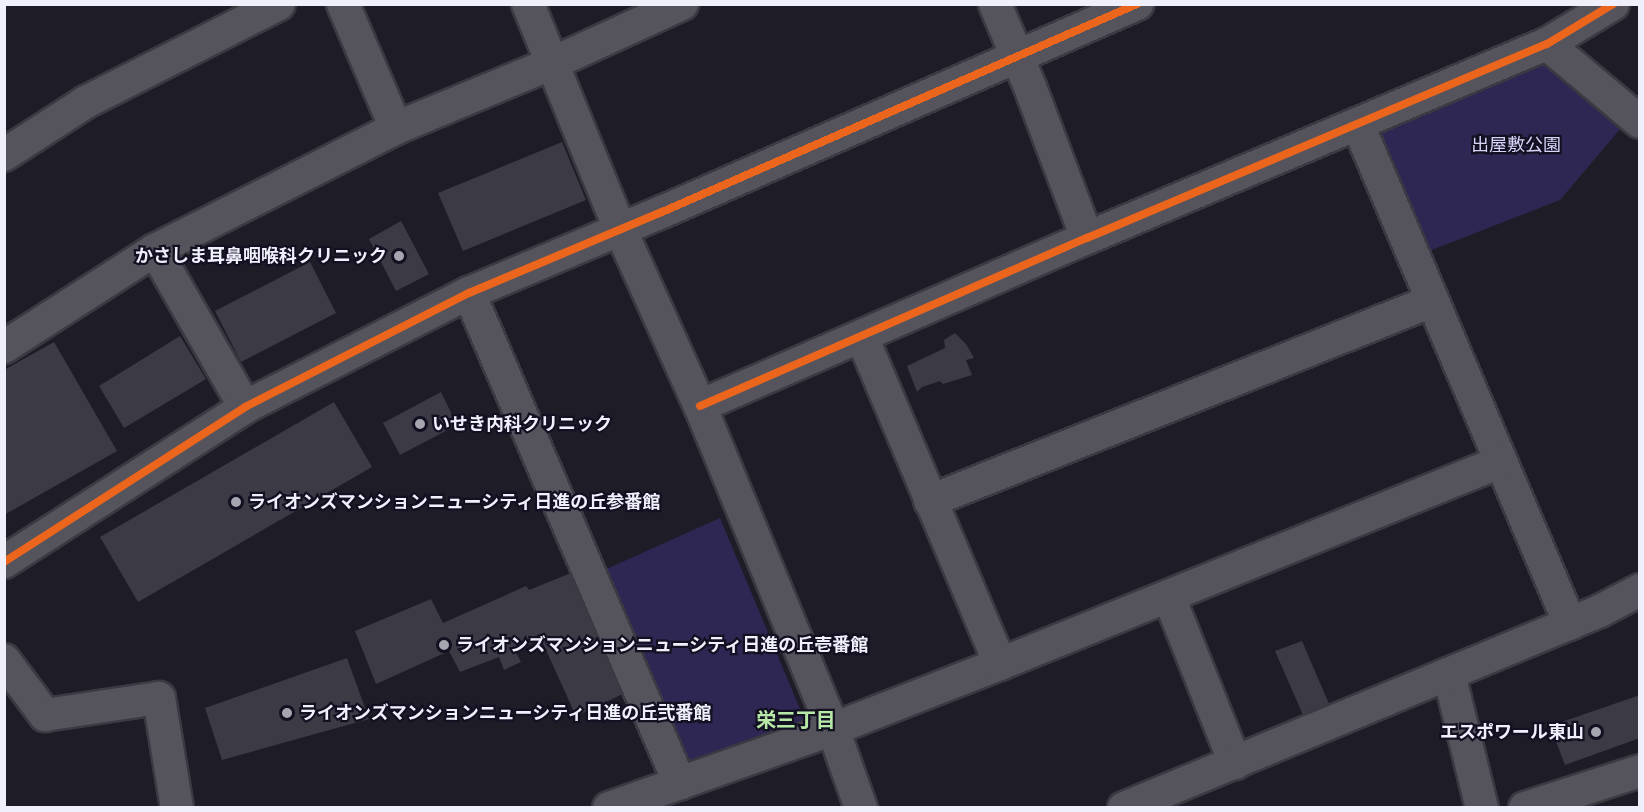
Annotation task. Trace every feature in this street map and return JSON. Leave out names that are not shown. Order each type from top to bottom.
[{"type":"street","points":[[4,155],[86,102],[279,4]]},
{"type":"street","points":[[343,4],[396,128]]},
{"type":"street","points":[[528,4],[620,229],[700,406],[833,729],[861,807]]},
{"type":"street","points":[[4,347],[155,250],[396,128],[553,63],[682,4]]},
{"type":"street","points":[[995,4],[1087,237]]},
{"type":"street","points":[[4,562],[245,407],[469,293],[1137,4]]},
{"type":"street","points":[[700,406],[1087,237],[1547,44],[1613,4]]},
{"type":"street","points":[[1547,44],[1640,122]]},
{"type":"street","points":[[1358,125],[1570,624]]},
{"type":"street","points":[[155,250],[245,407]]},
{"type":"street","points":[[469,293],[680,784]]},
{"type":"street","points":[[930,501],[1432,301]]},
{"type":"street","points":[[862,337],[1000,664]]},
{"type":"street","points":[[609,807],[833,729],[1169,597],[1500,462]]},
{"type":"street","points":[[1124,807],[1570,624],[1640,590]]},
{"type":"street","points":[[1169,597],[1234,763]]},
{"type":"street","points":[[4,660],[45,715],[159,698],[177,807]]},
{"type":"street","points":[[1449,674],[1482,807]]},
{"type":"street","points":[[1525,807],[1640,771]]},
{"type":"green space","name":"出屋敷公園","points":[[1534,65],[1547,65],[1621,128],[1560,200],[1424,253],[1377,138],[1379,128]]},
{"type":"green space","points":[[720,518],[805,721],[799,730],[698,765],[681,761],[602,571]]},
{"type":"building","points":[[562,142],[586,200],[463,251],[438,193]]},
{"type":"building","name":"かさしま耳鼻咽喉科クリニック","points":[[401,221],[429,274],[396,291],[369,239]]},
{"type":"building","points":[[310,262],[336,313],[241,362],[215,311]]},
{"type":"building","points":[[955,333],[966,344],[974,358],[966,360],[972,375],[943,384],[940,381],[922,387],[917,392],[907,366],[945,348],[944,340]]},
{"type":"building","points":[[180,336],[206,379],[124,428],[99,386]]},
{"type":"building","points":[[54,342],[117,451],[4,515],[4,370]]},
{"type":"building","name":"いせき内科クリニック","points":[[441,392],[457,425],[400,455],[383,423]]},
{"type":"building","name":"ライオンズマンションニューシティ日進の丘参番館","points":[[334,402],[372,467],[138,602],[100,537]]},
{"type":"building","name":"ライオンズマンションニューシティ日進の丘壱番館","points":[[571,573],[625,693],[576,716],[541,639],[515,651],[521,662],[504,670],[499,657],[460,672],[449,651],[376,684],[355,631],[431,599],[443,623],[526,586],[529,590]]},
{"type":"building","points":[[1302,641],[1329,704],[1303,715],[1275,651]]},
{"type":"building","name":"ライオンズマンションニューシティ日進の丘弐番館","points":[[347,658],[369,719],[222,760],[205,708]]},
{"type":"building","name":"エスポワール東山","points":[[1640,695],[1640,738],[1565,765],[1550,726]]},
{"type":"cycle path","points":[[4,562],[245,407],[469,293],[662,212],[1137,4]]},
{"type":"cycle path","points":[[700,406],[1087,238],[1547,44],[1613,4]]},
{"type":"place","name":"かさしま耳鼻咽喉科クリニック","points":[[399,256]]},
{"type":"place","name":"いせき内科クリニック","points":[[420,424]]},
{"type":"place","name":"ライオンズマンションニューシティ日進の丘参番館","points":[[236,502]]},
{"type":"place","name":"ライオンズマンションニューシティ日進の丘壱番館","points":[[444,645]]},
{"type":"place","name":"ライオンズマンションニューシティ日進の丘弐番館","points":[[287,713]]},
{"type":"place","name":"エスポワール東山","points":[[1596,732]]},
{"type":"district","name":"栄三丁目","points":[[796,720]]}]
